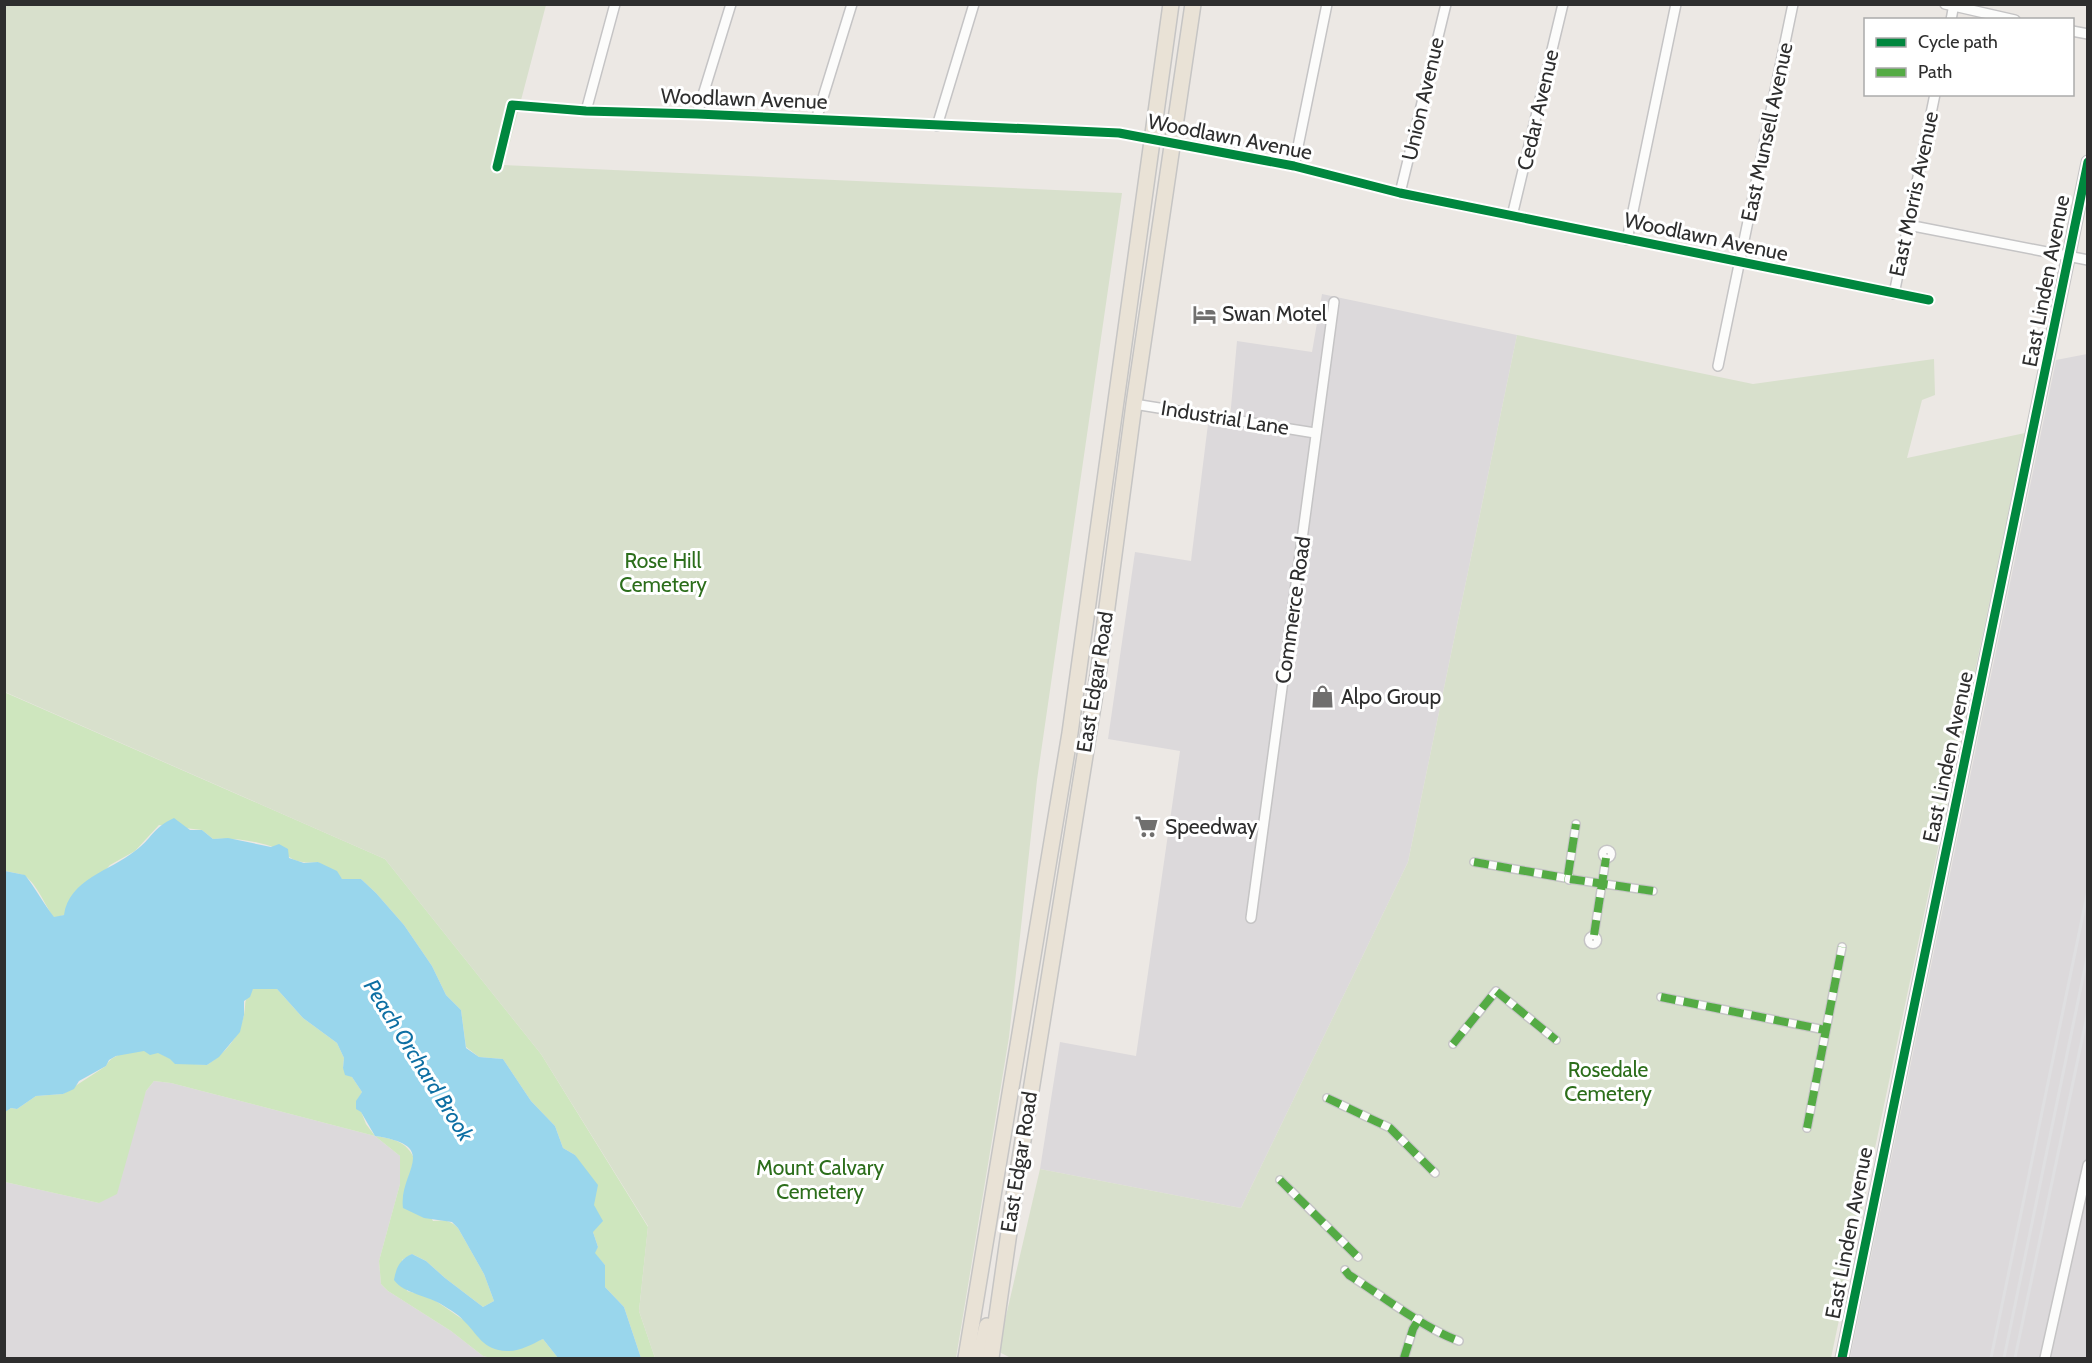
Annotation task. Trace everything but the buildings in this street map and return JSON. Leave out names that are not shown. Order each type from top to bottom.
[{"type":"highway","name":"East Edgar Road","points":[[991,1359],[1002,1275],[1098,675],[1134,404],[1192,4]]},
{"type":"highway","name":"East Edgar Road","points":[[966,1359],[1070,733],[1171,8]]},
{"type":"highway","points":[[979,1359],[1002,1275]]},
{"type":"street","points":[[586,111],[615,4]]},
{"type":"street","points":[[697,114],[731,4]]},
{"type":"street","points":[[816,120],[852,4]]},
{"type":"street","points":[[937,126],[974,4]]},
{"type":"street","points":[[1294,166],[1327,4]]},
{"type":"street","name":"Union Avenue","points":[[1400,193],[1446,4]]},
{"type":"street","name":"Cedar Avenue","points":[[1512,216],[1563,4]]},
{"type":"street","points":[[1627,240],[1676,4]]},
{"type":"street","name":"East Munsell Avenue","points":[[1718,366],[1793,4]]},
{"type":"street","points":[[1951,5],[2006,18]]},
{"type":"street","name":"East Morris Avenue","points":[[1894,294],[1935,96]]},
{"type":"street","name":"Woodlawn Avenue","points":[[497,167],[512,105],[586,111],[1117,133],[1294,166],[1400,193],[1929,300]]},
{"type":"street","name":"East Linden Avenue","points":[[1842,1359],[1885,1142],[2028,465],[2088,162]]},
{"type":"street","points":[[1908,225],[2088,260]]},
{"type":"street","name":"Commerce Road","points":[[1251,918],[1334,302]]},
{"type":"street","name":"Industrial Lane","points":[[1134,404],[1315,433]]},
{"type":"street","points":[[1567,877],[1576,824]]},
{"type":"street","points":[[1594,935],[1606,858]]},
{"type":"street","points":[[1474,862],[1653,891]]},
{"type":"street","points":[[1807,1128],[1842,946]]},
{"type":"street","points":[[1453,1044],[1496,991],[1556,1040]]},
{"type":"street","points":[[1661,997],[1825,1030]]},
{"type":"street","points":[[1327,1098],[1390,1128],[1435,1173]]},
{"type":"street","points":[[2045,1359],[2084,1196],[2088,1165]]},
{"type":"street","points":[[1280,1180],[1359,1257]]},
{"type":"street","points":[[1345,1270],[1349,1275],[1419,1319],[1459,1341]]},
{"type":"street","points":[[1404,1359],[1413,1329],[1419,1319]]},
{"type":"shaded area","points":[[1322,294],[1517,335],[1408,862],[1241,1208],[1040,1169],[1060,1042],[1136,1056],[1180,751],[1108,739],[1135,552],[1191,561],[1209,416],[1230,418],[1237,341],[1312,352]]},
{"type":"shaded area","points":[[2087,354],[2087,1358],[1850,1358],[2056,360]]},
{"type":"shaded area","points":[[154,1081],[171,1083],[375,1136],[400,1156],[400,1184],[379,1261],[381,1284],[388,1291],[451,1331],[483,1356],[491,1358],[5,1358],[5,1182],[99,1203],[146,1091]]},
{"type":"green space","name":"Rose Hill Cemetery","points":[[5,5],[546,5],[504,165],[1122,193],[1037,780],[1009,1037],[956,1358],[655,1358],[639,1311],[648,1226],[541,1054],[385,859],[5,692]]},
{"type":"green space","name":"Rosedale Cemetery","points":[[1517,335],[1753,384],[1934,359],[1935,395],[1922,400],[1907,458],[2025,433],[1831,1358],[1011,1358],[1001,1353],[1000,1342],[1040,1169],[1241,1208],[1408,862]]},
{"type":"green space","points":[[4,692],[385,859],[541,1054],[648,1227],[639,1311],[655,1358],[641,1358],[624,1307],[605,1287],[605,1265],[594,1253],[598,1247],[593,1232],[594,1205],[575,1155],[563,1148],[555,1126],[531,1101],[503,1059],[479,1057],[466,1047],[461,1010],[446,995],[432,966],[404,925],[376,893],[361,879],[342,879],[318,862],[301,862],[270,846],[242,840],[213,839],[202,830],[159,825],[135,851],[110,865],[64,915],[54,918],[36,888],[27,878],[21,874],[5,871]]},
{"type":"green space","points":[[253,989],[277,989],[303,1018],[337,1043],[344,1058],[343,1068],[362,1092],[357,1101],[366,1124],[375,1136],[171,1083],[154,1081],[146,1091],[117,1194],[99,1203],[5,1182],[4,1112],[11,1108],[17,1109],[36,1096],[63,1094],[106,1066],[115,1057],[128,1052],[157,1052],[179,1061],[207,1065],[220,1055],[235,1038],[242,1023],[246,1000]]},
{"type":"green space","points":[[375,1136],[399,1142],[412,1154],[415,1160],[410,1176],[433,1221],[447,1221],[458,1228],[484,1274],[494,1301],[483,1307],[426,1261],[412,1254],[402,1260],[407,1291],[430,1297],[509,1351],[543,1339],[558,1358],[483,1356],[451,1331],[388,1291],[381,1284],[379,1261],[400,1184],[400,1156]]},
{"type":"water","name":"Peach Orchard Brook","points":[[174,818],[190,830],[202,830],[213,839],[228,838],[271,847],[279,844],[288,849],[289,858],[304,863],[318,862],[337,871],[342,879],[361,879],[404,925],[432,966],[446,995],[461,1010],[466,1048],[479,1057],[503,1059],[531,1101],[555,1126],[563,1148],[575,1155],[598,1185],[594,1205],[603,1221],[593,1232],[598,1247],[595,1253],[605,1265],[605,1287],[624,1307],[641,1358],[558,1358],[543,1339],[516,1350],[492,1348],[454,1312],[438,1302],[398,1285],[394,1280],[397,1268],[404,1258],[412,1254],[426,1261],[483,1307],[494,1301],[484,1274],[458,1228],[452,1222],[424,1218],[403,1208],[403,1195],[413,1162],[412,1154],[407,1146],[396,1140],[375,1136],[361,1112],[356,1109],[356,1101],[362,1092],[352,1077],[345,1075],[344,1058],[337,1043],[303,1018],[277,989],[253,989],[250,997],[244,1001],[240,1032],[219,1057],[207,1065],[175,1064],[158,1053],[150,1055],[144,1051],[116,1056],[109,1060],[106,1066],[79,1081],[74,1089],[63,1094],[36,1096],[17,1109],[11,1108],[5,1112],[5,871],[25,875],[54,917],[64,915],[67,903],[82,884],[135,851],[156,830]]},
{"type":"railway","points":[[1991,1358],[2088,890]]},
{"type":"railway","points":[[2004,1358],[2088,953]]},
{"type":"railway","points":[[2015,1358],[2088,1011]]},
{"type":"marked path","points":[[1568,875],[1576,824]]},
{"type":"marked path","points":[[1594,935],[1606,858]]},
{"type":"marked path","points":[[1474,862],[1565,878]]},
{"type":"marked path","points":[[1570,879],[1653,891]]},
{"type":"marked path","points":[[1807,1128],[1842,947]]},
{"type":"marked path","points":[[1453,1044],[1496,991],[1556,1040]]},
{"type":"marked path","points":[[1661,997],[1825,1030]]},
{"type":"marked path","points":[[1327,1098],[1390,1128],[1435,1173]]},
{"type":"marked path","points":[[1280,1180],[1358,1257]]},
{"type":"marked path","points":[[1345,1270],[1349,1275],[1418,1320],[1459,1341]]},
{"type":"marked path","points":[[1404,1358],[1413,1329],[1419,1319]]},
{"type":"cycle path","points":[[497,167],[512,105],[586,111],[1119,133],[1294,166],[1400,193],[1929,300]]},
{"type":"cycle path","points":[[1842,1358],[2088,162]]},
{"type":"place","name":"Swan Motel","points":[[1204,314]]},
{"type":"place","name":"Alpo Group","points":[[1323,697]]},
{"type":"place","name":"Speedway","points":[[1147,827]]},
{"type":"park label","name":"Mount Calvary Cemetery","points":[[820,1180]]}]
